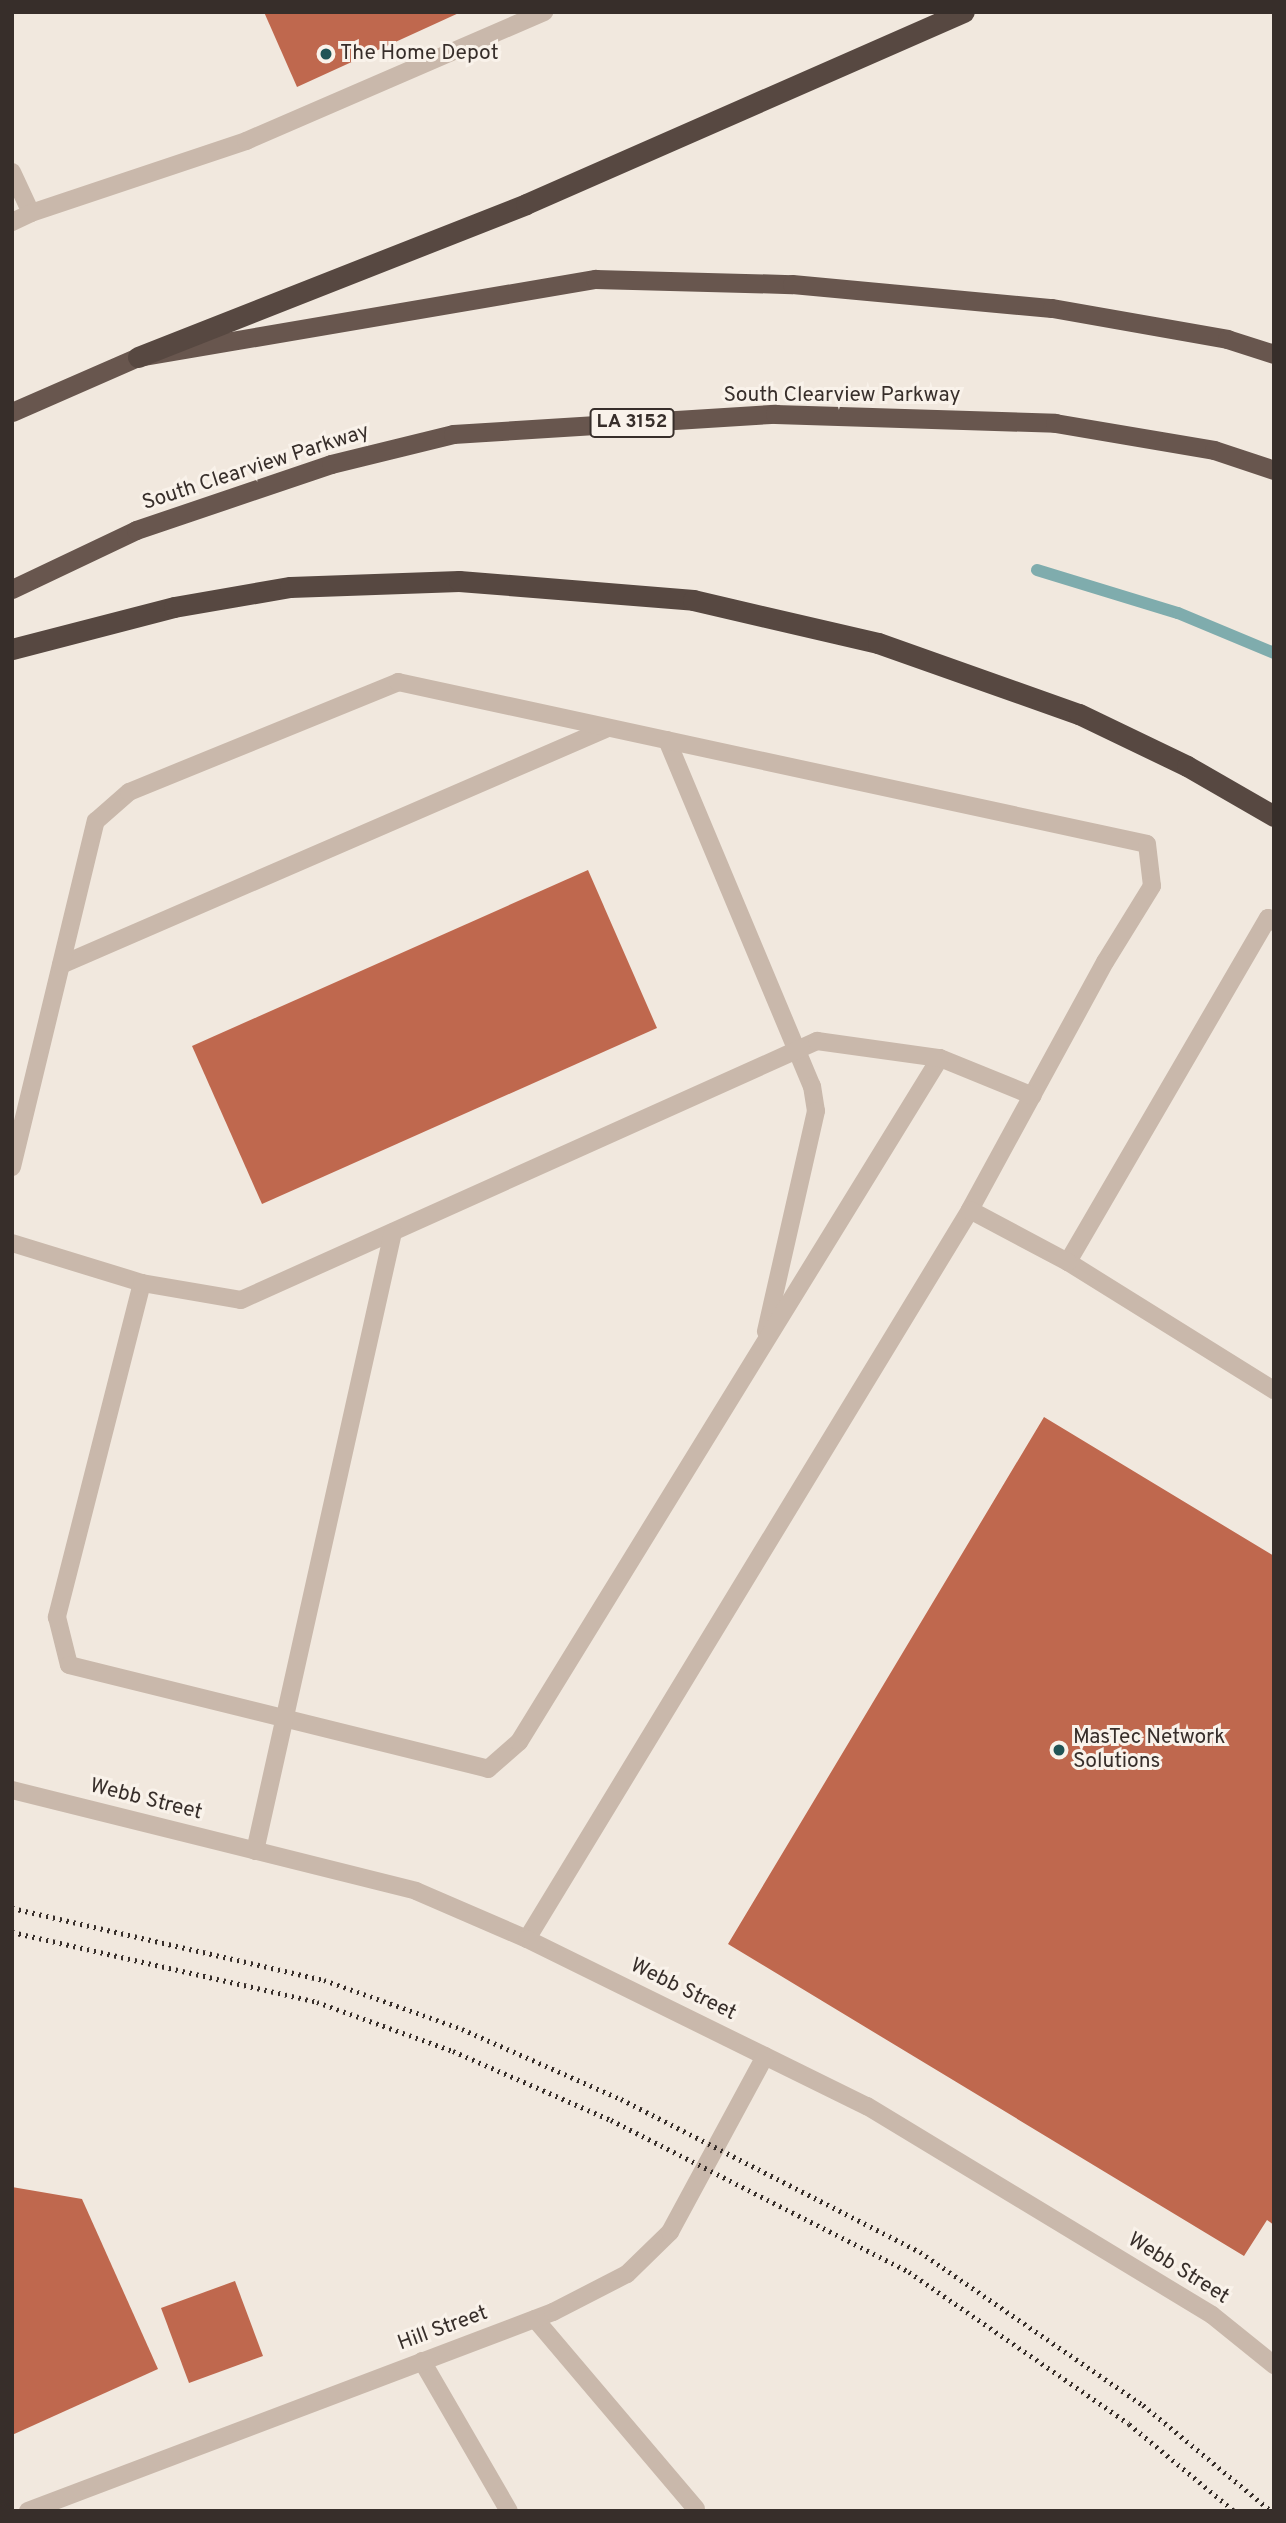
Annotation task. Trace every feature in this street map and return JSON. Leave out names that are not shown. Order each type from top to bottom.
[{"type":"highway","points":[[12,412],[138,357],[526,204],[964,12]]},
{"type":"highway","points":[[138,357],[595,279],[792,284],[1052,309],[1227,339],[1274,354]]},
{"type":"highway","name":"South Clearview Parkway","points":[[12,589],[149,526],[331,464],[453,434],[775,414],[1055,422],[1213,450],[1274,470]]},
{"type":"highway","points":[[12,649],[174,607],[290,587],[459,581],[692,600],[878,643],[1079,714],[1187,766],[1274,816]]},
{"type":"street","points":[[12,222],[246,141],[544,12]]},
{"type":"street","points":[[12,172],[32,213]]},
{"type":"street","points":[[12,1167],[96,821],[129,793],[398,682],[1147,844],[1152,886],[1105,962],[970,1210],[527,1939]]},
{"type":"street","points":[[61,965],[608,727]]},
{"type":"street","points":[[667,740],[812,1086],[816,1111],[763,1345]]},
{"type":"street","points":[[1068,1262],[1268,918],[1274,922]]},
{"type":"street","points":[[12,1243],[142,1283],[241,1300],[817,1041],[940,1058],[1033,1096]]},
{"type":"street","points":[[142,1283],[57,1617],[69,1665],[488,1769],[519,1742],[940,1058]]},
{"type":"street","points":[[970,1210],[1068,1262],[1274,1390]]},
{"type":"street","points":[[255,1850],[393,1231]]},
{"type":"street","name":"Webb Street","points":[[12,1790],[416,1891],[527,1939],[867,2106],[1200,2308],[1274,2365]]},
{"type":"street","name":"Hill Street","points":[[28,2511],[535,2319],[627,2274],[670,2232],[765,2056]]},
{"type":"street","points":[[535,2319],[693,2510]]},
{"type":"street","points":[[422,2361],[509,2511]]},
{"type":"building","name":"The Home Depot","points":[[264,12],[461,12],[297,87]]},
{"type":"building","points":[[588,870],[657,1028],[262,1204],[192,1046]]},
{"type":"building","name":"MasTec Network Solutions","points":[[1044,1417],[1274,1556],[1274,2225],[1267,2220],[1244,2256],[728,1944]]},
{"type":"building","points":[[12,2187],[82,2199],[158,2369],[12,2435]]},
{"type":"building","points":[[235,2281],[263,2356],[189,2383],[161,2308]]},
{"type":"waterway","points":[[1037,570],[1178,613],[1274,653]]},
{"type":"railway","points":[[12,1908],[324,1980],[462,2029],[621,2099],[920,2252],[1143,2405],[1271,2511]]},
{"type":"railway","points":[[12,1932],[317,2002],[453,2051],[611,2120],[909,2272],[1129,2424],[1234,2511]]},
{"type":"place","name":"The Home Depot","points":[[326,54]]},
{"type":"place","name":"MasTec Network Solutions","points":[[1059,1750]]}]
